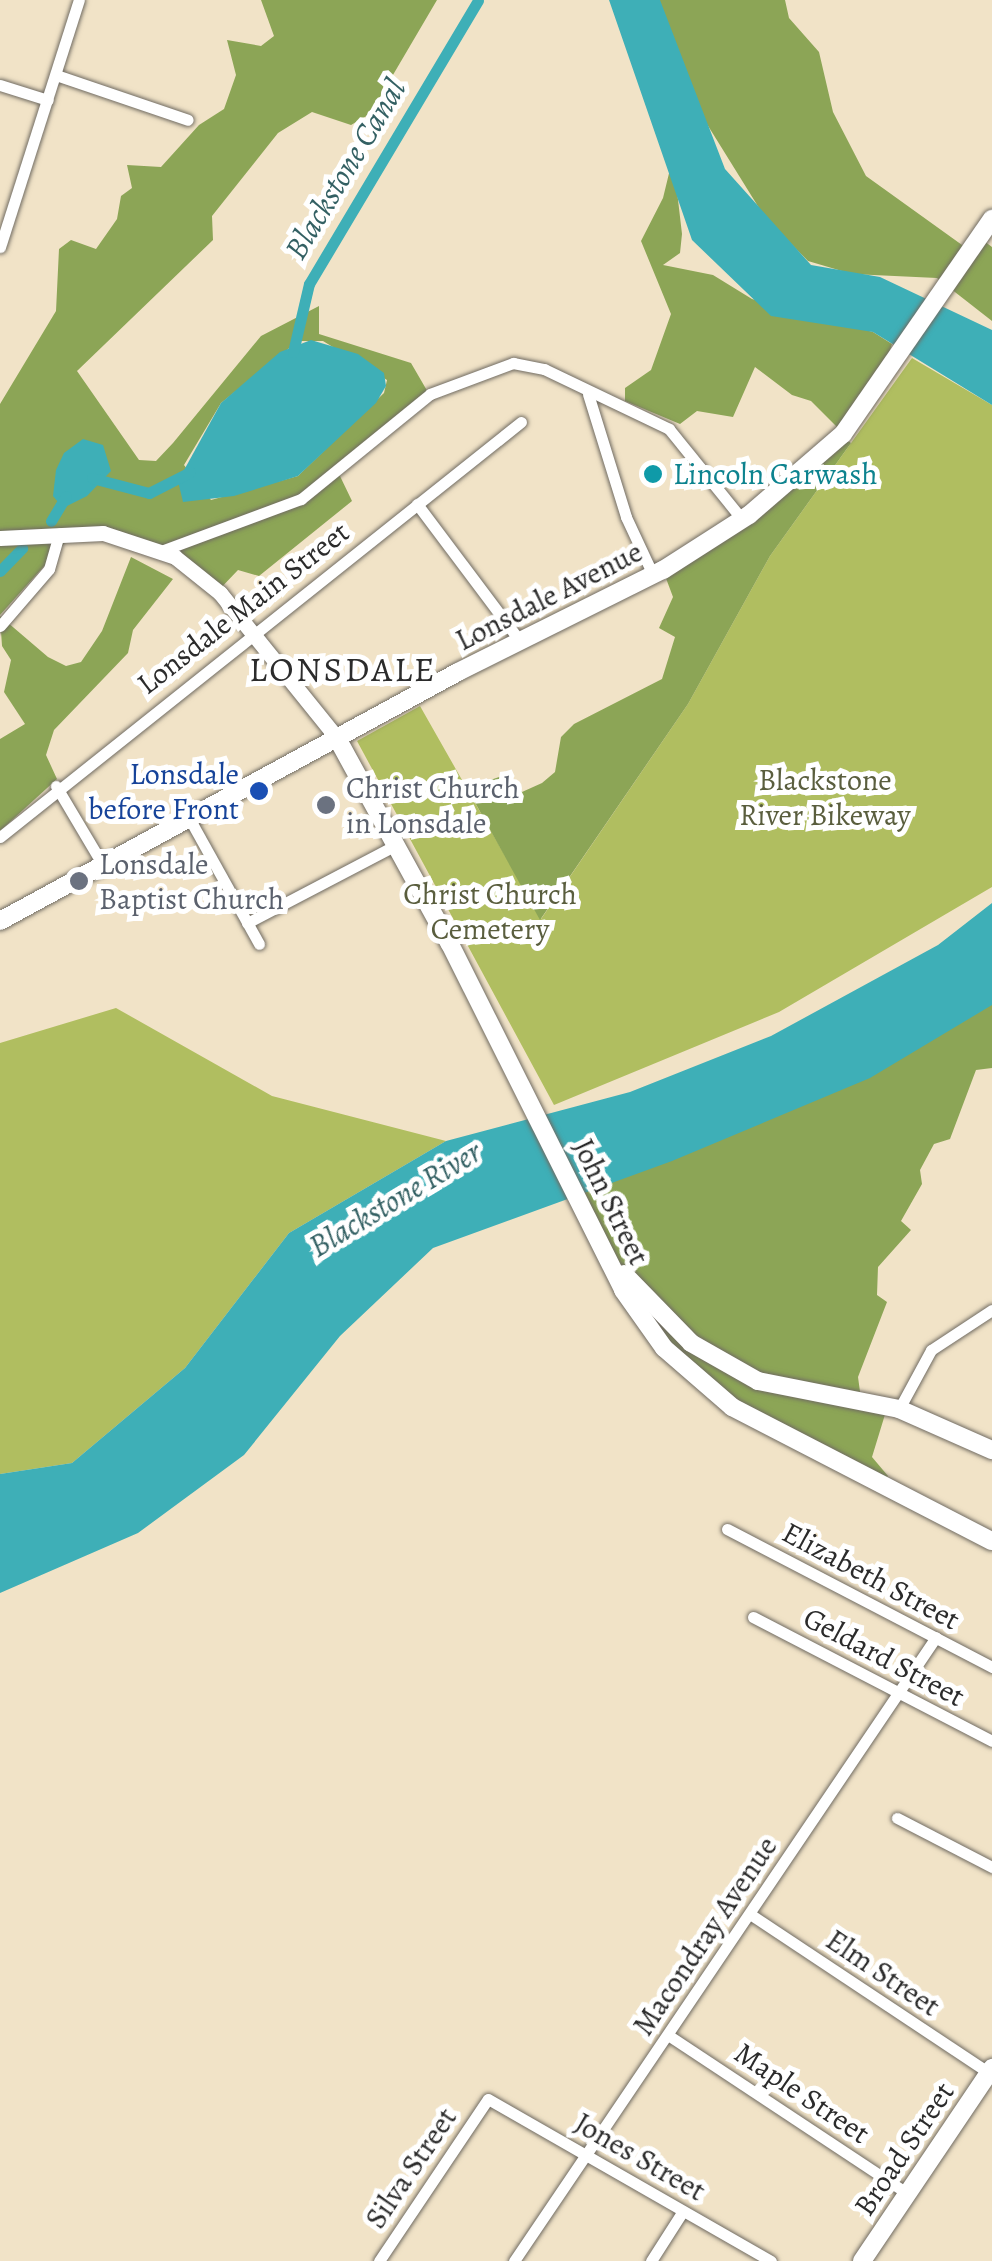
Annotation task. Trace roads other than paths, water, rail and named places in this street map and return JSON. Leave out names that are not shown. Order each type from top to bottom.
[{"type":"main road","name":"Lonsdale Avenue","points":[[0,921],[520,641],[654,575],[742,519],[836,442],[992,219]]},
{"type":"main road","points":[[0,538],[59,532],[116,535],[161,550],[207,580],[254,631],[337,738]]},
{"type":"main road","name":"John Street","points":[[337,738],[398,844],[605,1244],[623,1290],[658,1341],[696,1380],[744,1414],[992,1541]]},
{"type":"main road","points":[[605,1244],[679,1334],[758,1381],[898,1409],[992,1450]]},
{"type":"main road","points":[[658,1341],[679,1334]]},
{"type":"main road","points":[[744,1414],[742,1394],[758,1381]]},
{"type":"main road","name":"Broad Street","points":[[862,2261],[990,2070]]},
{"type":"street","points":[[0,247],[56,76],[75,1]]},
{"type":"street","points":[[56,76],[188,120]]},
{"type":"street","points":[[0,85],[48,100]]},
{"type":"street","points":[[161,550],[318,489],[416,403],[459,378],[528,364],[669,429],[742,519]]},
{"type":"street","points":[[588,394],[626,517],[654,575]]},
{"type":"street","name":"Lonsdale Main Street","points":[[0,837],[56,786],[521,422]]},
{"type":"street","points":[[418,504],[520,641]]},
{"type":"street","points":[[0,626],[48,569],[59,532]]},
{"type":"street","points":[[56,786],[103,864]]},
{"type":"street","points":[[189,818],[259,944]]},
{"type":"street","points":[[247,923],[398,844]]},
{"type":"street","points":[[898,1409],[931,1350],[992,1310]]},
{"type":"street","name":"Elizabeth Street","points":[[728,1529],[992,1667]]},
{"type":"street","name":"Geldard Street","points":[[752,1617],[992,1741]]},
{"type":"street","name":"Macondray Avenue","points":[[514,2261],[936,1638]]},
{"type":"street","points":[[897,1818],[992,1867]]},
{"type":"street","name":"Elm Street","points":[[750,1914],[990,2070]]},
{"type":"street","name":"Maple Street","points":[[668,2035],[908,2194]]},
{"type":"street","name":"Jones Street","points":[[484,2102],[496,2100],[771,2261]]},
{"type":"street","name":"Silva Street","points":[[379,2261],[484,2102]]},
{"type":"street","points":[[651,2261],[683,2211]]},
{"type":"water","points":[[609,0],[660,0],[725,169],[811,265],[880,277],[992,330],[992,405],[873,332],[771,316],[692,240]]},
{"type":"water","points":[[311,340],[358,354],[384,373],[386,386],[376,403],[298,476],[234,496],[183,502],[178,481],[221,403],[280,352]]},
{"type":"water","points":[[83,439],[103,445],[111,471],[87,496],[63,508],[53,496],[56,470],[64,453]]},
{"type":"water","name":"Blackstone River","points":[[992,903],[992,1005],[870,1078],[672,1161],[433,1248],[340,1336],[244,1455],[138,1533],[0,1593],[0,1474],[72,1463],[185,1368],[289,1233],[446,1141],[630,1092],[771,1036],[938,945]]},
{"type":"waterway","name":"Blackstone Canal","points":[[293,352],[309,284],[478,0]]},
{"type":"waterway","name":"Blackstone Canal","points":[[92,478],[149,493],[190,472]]},
{"type":"waterway","name":"Blackstone Canal","points":[[51,521],[66,496]]},
{"type":"waterway","name":"Blackstone Canal","points":[[0,571],[22,548]]},
{"type":"place","name":"Lincoln Carwash","points":[[653,474]]},
{"type":"place","name":"Lonsdale before Front","points":[[259,791]]},
{"type":"place","name":"Christ Church in Lonsdale","points":[[326,805]]},
{"type":"place","name":"Lonsdale Baptist Church","points":[[79,881]]},
{"type":"district","name":"LONSDALE","points":[[343,669]]},
{"type":"park label","name":"Blackstone River Bikeway","points":[[825,797]]},
{"type":"park label","name":"Christ Church Cemetery","points":[[490,911]]}]
